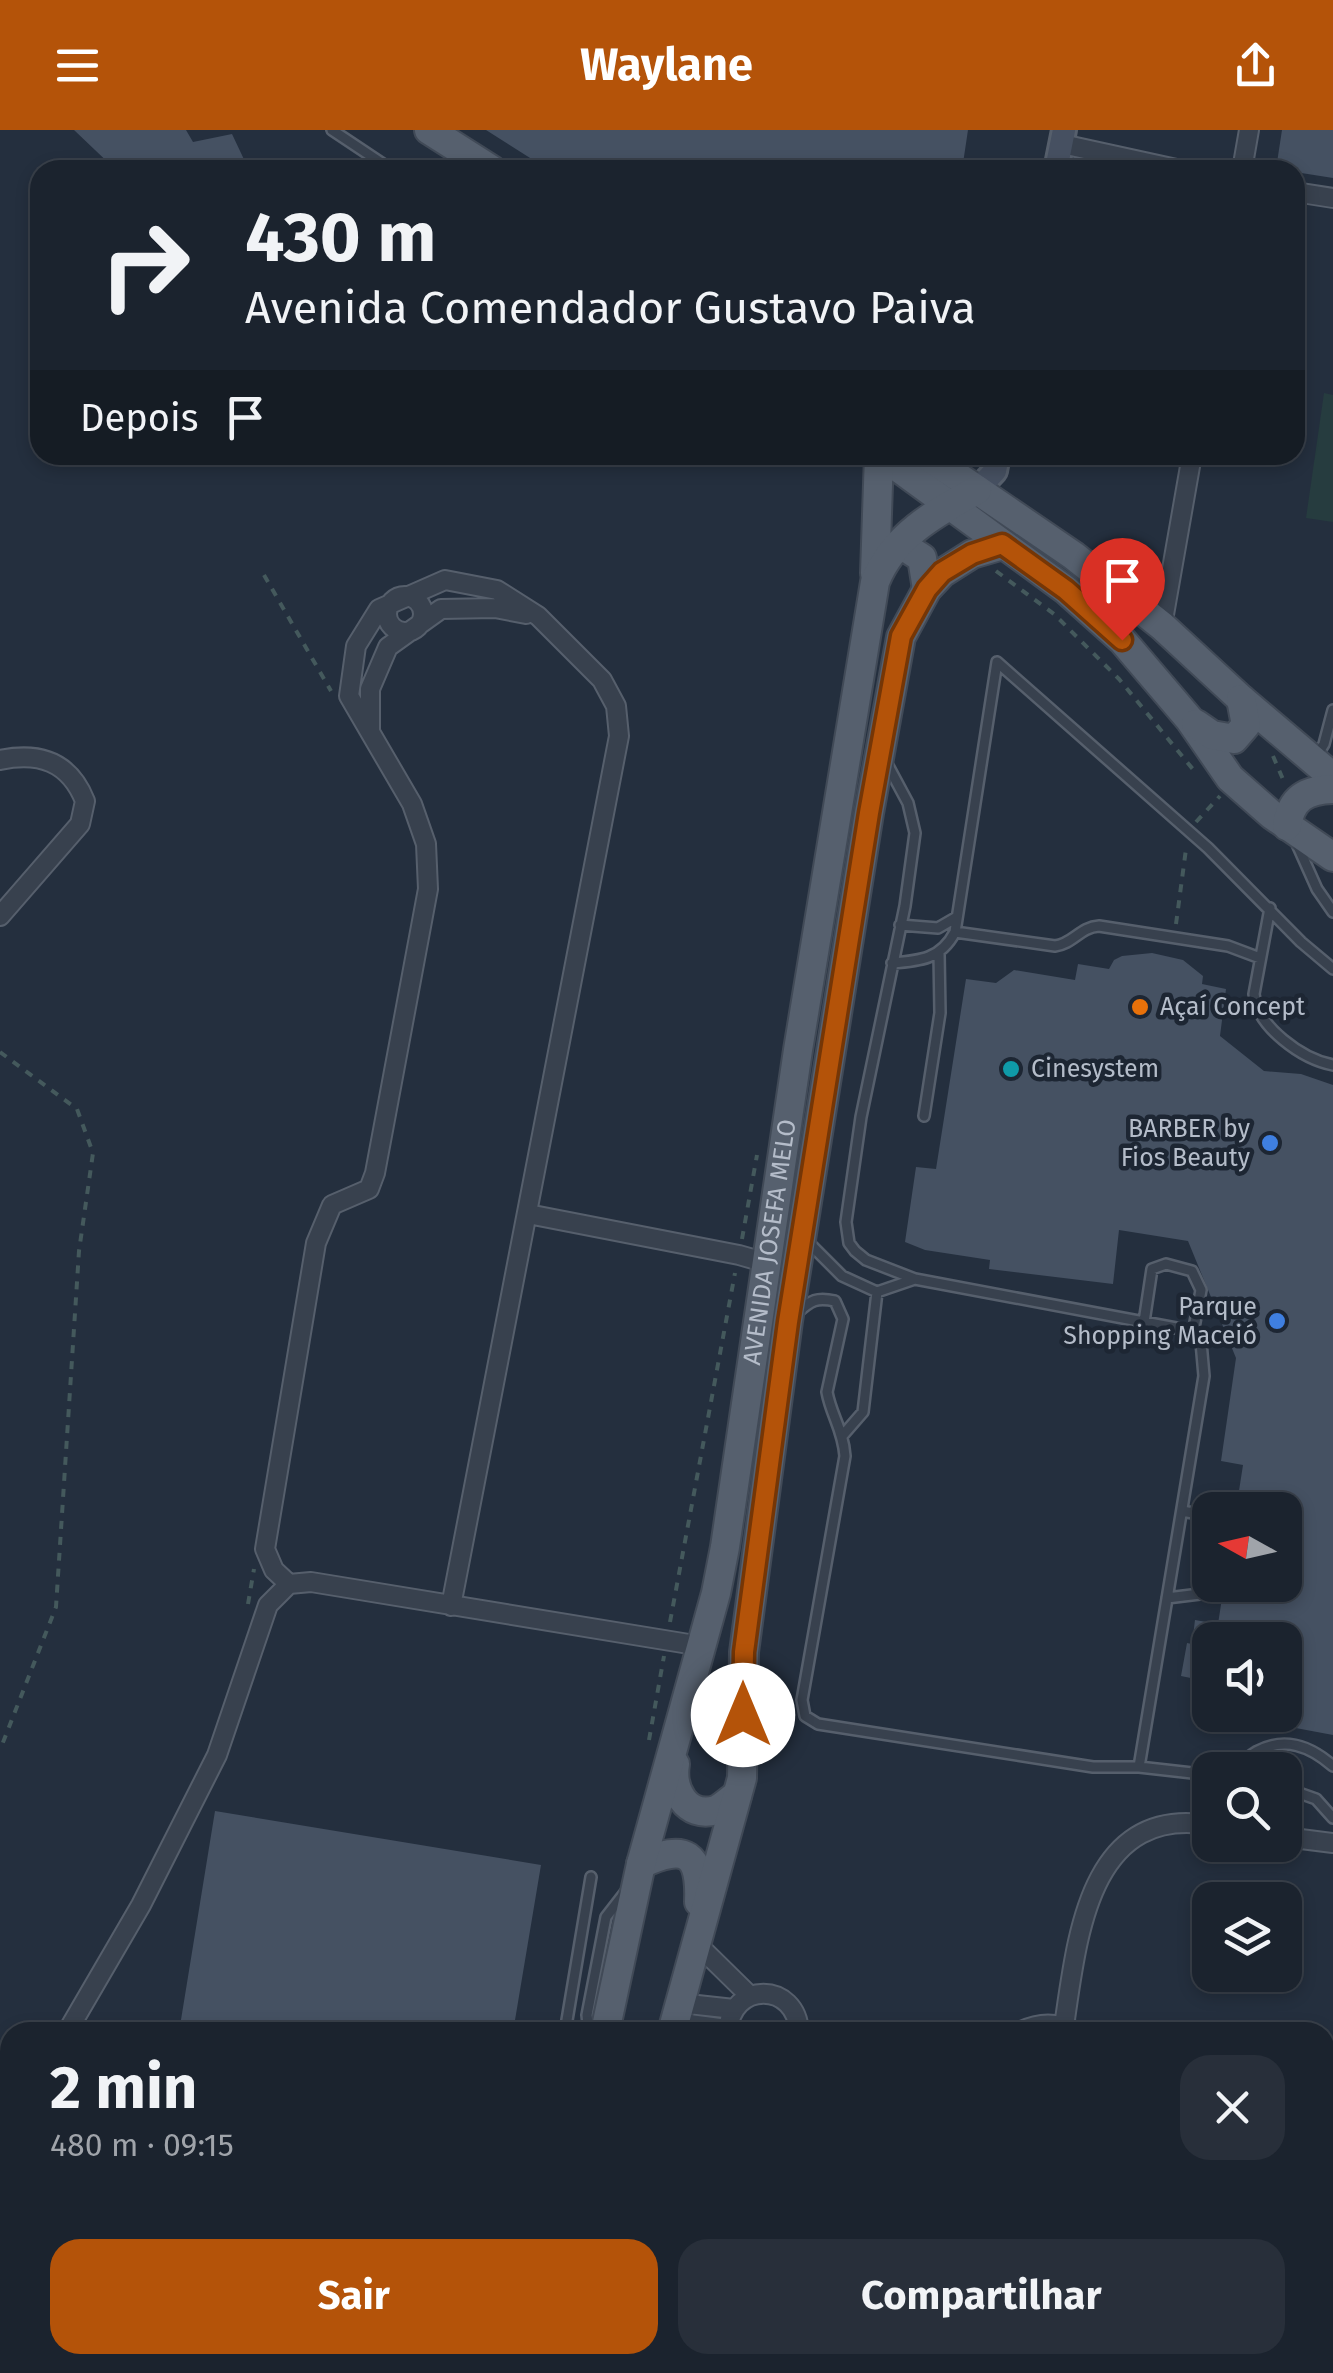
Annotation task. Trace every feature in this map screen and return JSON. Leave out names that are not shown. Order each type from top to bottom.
[{"type":"main road","points":[[429,130],[476,160]]},
{"type":"main road","points":[[874,582],[880,465]]},
{"type":"main road","points":[[893,465],[1066,590],[1122,640],[1190,720],[1230,778],[1286,812],[1333,857]]},
{"type":"main road","points":[[941,465],[1074,556],[1162,626],[1241,700],[1324,768]]},
{"type":"main road","name":"AVENIDA JOSEFA MELO","points":[[607,2022],[639,1873],[725,1547],[874,582],[894,547],[948,506],[977,490]]},
{"type":"main road","name":"AVENIDA JOSEFA MELO","points":[[675,2019],[737,1795],[744,1748],[744,1652],[788,1322],[901,636],[927,589],[942,572],[972,554],[1002,544]]},
{"type":"main road","points":[[894,547],[908,549],[922,558],[927,589]]},
{"type":"main road","points":[[1190,720],[1212,736],[1234,739],[1246,725],[1241,700]]},
{"type":"main road","points":[[1286,812],[1301,796],[1333,790]]},
{"type":"main road","points":[[682,1713],[673,1774],[677,1794],[697,1810],[716,1810],[737,1795]]},
{"type":"main road","points":[[639,1873],[660,1855],[687,1856],[695,1862],[700,1876],[696,1938]]},
{"type":"street","points":[[1244,160],[1249,130]]},
{"type":"street","points":[[1063,137],[1145,160]]},
{"type":"street","points":[[1305,194],[1333,198]]},
{"type":"street","points":[[977,490],[996,465]]},
{"type":"street","points":[[1162,626],[1190,465]]},
{"type":"street","points":[[289,1584],[274,1570],[266,1549],[316,1244],[332,1205],[368,1189],[374,1173],[428,889],[426,844],[412,804],[349,696],[356,646],[378,608],[444,580],[497,590],[538,616],[602,680],[616,706],[619,736],[451,1606]]},
{"type":"street","points":[[408,596],[418,602],[423,612],[417,628],[399,632],[389,624],[386,612],[396,598],[408,596]]},
{"type":"street","points":[[370,737],[370,689],[388,647],[441,610],[495,608],[538,616]]},
{"type":"street","points":[[0,760],[29,755],[44,759],[73,780],[86,801],[80,824],[0,916]]},
{"type":"street","points":[[528,1214],[739,1254],[767,1263]]},
{"type":"street","points":[[73,2022],[141,1905],[218,1755],[268,1605],[289,1584],[311,1582],[701,1646]]},
{"type":"street","points":[[1071,2022],[1078,1933],[1110,1860],[1118,1850],[1156,1826],[1192,1821]]},
{"type":"street","points":[[1302,1839],[1333,1844]]},
{"type":"street","points":[[696,1938],[750,1996]]},
{"type":"street","points":[[675,2019],[734,2009],[750,1996],[770,1994],[788,2002],[799,2022]]},
{"type":"street","points":[[730,2022],[734,2009]]},
{"type":"lane","points":[[332,130],[377,160]]},
{"type":"lane","points":[[892,963],[915,962],[939,954],[955,932],[997,662],[1189,830],[1333,969]]},
{"type":"lane","points":[[1324,768],[1324,744],[1333,710]]},
{"type":"lane","points":[[880,751],[908,803],[916,834],[861,1117],[846,1232],[855,1251],[866,1260],[916,1280],[1144,1322],[1192,1334],[1201,1342],[1206,1364],[1139,1766]]},
{"type":"lane","points":[[1286,812],[1317,889],[1333,912]]},
{"type":"lane","points":[[1270,908],[1254,994],[1260,1018],[1306,1056],[1333,1065]]},
{"type":"lane","points":[[900,925],[938,928],[957,916]]},
{"type":"lane","points":[[955,932],[1055,946],[1065,945],[1089,927],[1243,950],[1260,958]]},
{"type":"lane","points":[[924,1116],[940,1013],[939,954]]},
{"type":"lane","points":[[801,1236],[842,1276],[877,1292],[916,1280]]},
{"type":"lane","points":[[1144,1322],[1152,1269],[1166,1264],[1192,1271],[1200,1290],[1192,1334]]},
{"type":"lane","points":[[844,1434],[863,1412],[877,1292]]},
{"type":"lane","points":[[788,1322],[811,1300],[836,1301],[844,1319],[827,1392],[844,1434],[846,1456],[802,1700],[805,1716],[818,1724],[1093,1767],[1139,1766],[1192,1773]]},
{"type":"lane","points":[[1182,1511],[1192,1513]]},
{"type":"lane","points":[[1167,1598],[1192,1595]]},
{"type":"lane","points":[[1256,1752],[1278,1744],[1295,1744],[1310,1749],[1333,1766]]},
{"type":"lane","points":[[1302,1792],[1333,1818]]},
{"type":"lane","points":[[588,2022],[606,1917],[639,1873]]},
{"type":"lane","points":[[567,2022],[591,1878]]},
{"type":"lane","points":[[576,1968],[594,1971]]},
{"type":"path","points":[[972,554],[1054,614],[1119,678],[1200,777]]},
{"type":"path","points":[[264,575],[336,700]]},
{"type":"path","points":[[1272,751],[1285,780],[1286,812]]},
{"type":"path","points":[[1174,938],[1189,830],[1220,796],[1210,786]]},
{"type":"path","points":[[0,1052],[77,1109],[92,1153],[79,1252],[56,1607],[0,1750]]},
{"type":"path","points":[[248,1605],[254,1569]]},
{"type":"green space","points":[[1324,393],[1333,395],[1333,522],[1306,518]]},
{"type":"building","points":[[74,130],[186,130],[193,142],[232,134],[244,160],[106,160]]},
{"type":"building","points":[[486,130],[968,130],[964,160],[533,160]]},
{"type":"building","points":[[1282,130],[1333,130],[1333,178],[1305,174],[1305,160],[1277,160]]},
{"type":"building","name":"Parque Shopping Maceió","points":[[1152,953],[1183,960],[1203,976],[1202,984],[1226,989],[1220,1036],[1264,1071],[1301,1074],[1333,1085],[1333,1735],[1302,1729],[1302,1622],[1218,1622],[1221,1602],[1302,1602],[1302,1492],[1239,1492],[1243,1465],[1221,1461],[1236,1358],[1188,1241],[1119,1230],[1113,1284],[989,1269],[990,1260],[925,1250],[905,1242],[916,1167],[936,1169],[966,979],[996,983],[1014,970],[1075,980],[1078,964],[1109,969],[1122,956]]},
{"type":"building","name":"Parque Shopping Maceió","points":[[1187,1643],[1192,1644],[1192,1678],[1181,1676]]},
{"type":"building","points":[[215,1811],[541,1865],[515,2022],[181,2022]]},
{"type":"place","name":"Açaí Concept","points":[[1140,1007]]},
{"type":"place","name":"Cinesystem","points":[[1011,1069]]},
{"type":"place","name":"BARBER by Fios Beauty","points":[[1270,1143]]},
{"type":"place","name":"Parque Shopping Maceió","points":[[1277,1321]]},
{"type":"route","points":[[743,1715],[744,1652],[788,1322],[901,636],[927,589],[942,572],[958,560],[1002,544],[1066,590],[1122,640]]}]
